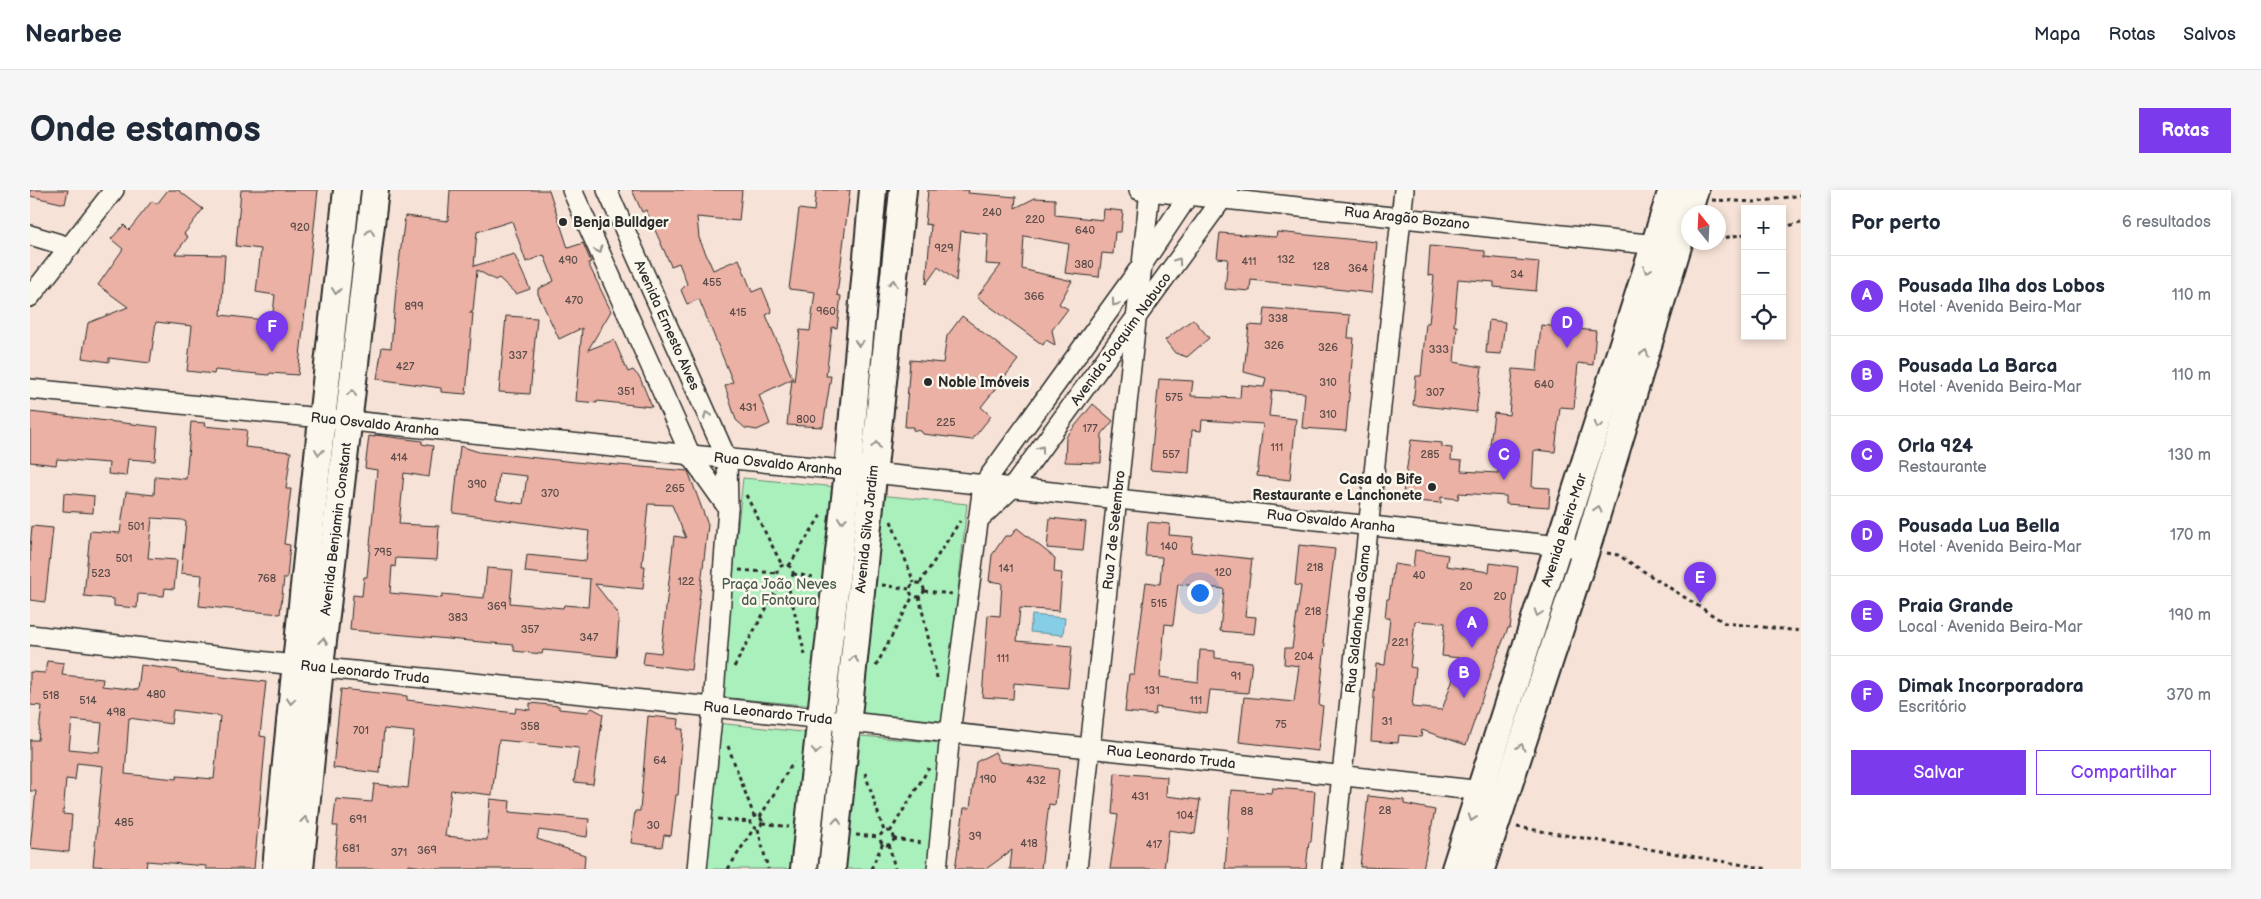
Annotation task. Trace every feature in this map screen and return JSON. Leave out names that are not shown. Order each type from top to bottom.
[{"type":"street","points":[[30,297],[114,190]]},
{"type":"street","name":"Avenida Benjamin Constant","points":[[300,869],[320,667],[336,420],[347,190]]},
{"type":"street","name":"Avenida Benjamin Constant","points":[[276,869],[294,665],[375,190]]},
{"type":"street","points":[[572,190],[691,456],[728,508]]},
{"type":"street","name":"Avenida Ernesto Alves","points":[[607,190],[727,459]]},
{"type":"street","name":"Avenida Silva Jardim","points":[[804,869],[848,471],[873,190]]},
{"type":"street","name":"Avenida Silva Jardim","points":[[832,869],[903,190]]},
{"type":"street","name":"Rua Aragão Bozano","points":[[1146,190],[1226,194],[1400,218],[1666,246]]},
{"type":"street","name":"Rua 7 de Setembro","points":[[1078,869],[1142,265],[1146,190]]},
{"type":"street","name":"Rua Saldanha da Gama","points":[[1332,869],[1404,190]]},
{"type":"street","name":"Avenida Joaquim Nabuco","points":[[984,485],[1142,265],[1190,193]]},
{"type":"street","name":"Avenida Beira-Mar","points":[[1481,869],[1495,826],[1493,792],[1560,544],[1686,193]]},
{"type":"street","name":"Avenida Joaquim Nabuco","points":[[1012,488],[1226,194]]},
{"type":"street","points":[[30,235],[70,247]]},
{"type":"street","name":"Avenida Beira-Mar","points":[[1455,869],[1493,792],[1586,550],[1666,246]]},
{"type":"street","name":"Rua Osvaldo Aranha","points":[[30,390],[873,473],[1560,544],[1586,550]]},
{"type":"street","points":[[697,869],[724,569],[728,508],[727,459]]},
{"type":"street","points":[[937,869],[950,733],[968,596],[970,519],[984,485]]},
{"type":"street","points":[[970,519],[1012,488]]},
{"type":"street","name":"Rua Leonardo Truda","points":[[30,635],[294,665],[847,721],[1493,792]]},
{"type":"path","points":[[1686,193],[1758,202],[1801,195]]},
{"type":"path","points":[[1786,226],[1801,224]]},
{"type":"path","points":[[1726,238],[1741,235]]},
{"type":"path","points":[[745,495],[782,565]]},
{"type":"path","points":[[790,566],[823,511]]},
{"type":"path","points":[[890,519],[914,583]]},
{"type":"path","points":[[920,583],[970,519]]},
{"type":"path","points":[[1586,550],[1618,555],[1725,623],[1801,631]]},
{"type":"path","points":[[782,565],[790,566]]},
{"type":"path","points":[[777,573],[782,565]]},
{"type":"path","points":[[782,580],[787,580],[793,573],[790,566]]},
{"type":"path","points":[[724,569],[777,573]]},
{"type":"path","points":[[777,573],[782,580]]},
{"type":"path","points":[[732,673],[782,580]]},
{"type":"path","points":[[787,580],[807,664]]},
{"type":"path","points":[[862,582],[909,589]]},
{"type":"path","points":[[909,589],[914,583]]},
{"type":"path","points":[[914,583],[920,583]]},
{"type":"path","points":[[920,583],[924,591]]},
{"type":"path","points":[[909,589],[913,596]]},
{"type":"path","points":[[924,591],[968,596]]},
{"type":"path","points":[[913,596],[919,596],[924,591]]},
{"type":"path","points":[[874,671],[913,596]]},
{"type":"path","points":[[919,596],[939,684]]},
{"type":"path","points":[[727,743],[754,816]]},
{"type":"path","points":[[760,817],[795,760]]},
{"type":"path","points":[[890,832],[930,766]]},
{"type":"path","points":[[863,767],[884,831],[880,838],[883,843]]},
{"type":"path","points":[[750,822],[754,816]]},
{"type":"path","points":[[754,816],[760,817]]},
{"type":"path","points":[[728,869],[756,828],[763,823],[760,817]]},
{"type":"path","points":[[703,818],[750,822],[756,828],[768,869]]},
{"type":"path","points":[[1495,826],[1522,827],[1768,869]]},
{"type":"path","points":[[884,831],[890,832]]},
{"type":"path","points":[[890,832],[894,839]]},
{"type":"path","points":[[894,839],[939,845]]},
{"type":"path","points":[[889,844],[894,839]]},
{"type":"path","points":[[883,843],[889,844]]},
{"type":"path","points":[[871,869],[883,843]]},
{"type":"path","points":[[889,844],[896,869]]},
{"type":"green space","name":"Praça João Neves da Fontoura","points":[[743,478],[837,487],[815,706],[720,697]]},
{"type":"green space","name":"Praça João Neves da Fontoura","points":[[879,495],[967,504],[944,722],[855,713]]},
{"type":"green space","points":[[717,723],[811,733],[798,869],[702,869]]},
{"type":"green space","points":[[849,735],[943,743],[931,869],[836,869]]},
{"type":"water","points":[[1032,615],[1065,618],[1063,635],[1030,632]]},
{"type":"building","points":[[30,190],[68,190],[65,204],[30,196]]},
{"type":"building","points":[[168,190],[178,190],[203,209],[184,234],[188,237],[175,254],[225,255],[221,315],[272,321],[275,295],[256,292],[261,249],[236,246],[241,190],[318,190],[298,375],[270,373],[269,375],[215,370],[214,374],[187,371],[192,326],[156,322],[150,363],[109,358],[109,362],[82,358],[88,323],[128,307],[98,285],[123,249],[111,239],[124,225],[129,230],[152,201],[157,204]]},
{"type":"building","points":[[450,190],[549,190],[568,248],[583,243],[591,262],[588,263],[611,311],[588,350],[614,340],[628,372],[633,370],[640,378],[652,407],[597,401],[597,403],[576,401],[582,328],[559,339],[538,294],[538,289],[554,281],[544,255],[526,262],[512,221],[477,232],[474,266],[514,254],[530,289],[516,294],[499,278],[495,280],[477,270],[473,311],[469,313],[473,313],[466,394],[441,392],[441,388],[377,379],[382,347],[391,348],[405,216],[448,221]]},
{"type":"building","points":[[632,190],[742,190],[739,221],[697,217],[699,238],[713,270],[739,259],[752,292],[762,288],[772,312],[766,315],[794,382],[800,330],[810,331],[815,292],[789,289],[799,209],[814,211],[816,190],[850,190],[837,295],[841,296],[837,328],[832,327],[826,376],[831,376],[823,427],[787,425],[792,379],[759,395],[770,424],[757,430],[745,428],[736,420],[725,386],[733,382],[699,299],[687,304],[681,290],[687,284],[679,263],[671,266],[646,210],[642,212]]},
{"type":"building","points":[[928,190],[969,190],[968,193],[1016,197],[1015,208],[1035,198],[1055,199],[1055,215],[1103,220],[1104,209],[1123,211],[1121,232],[1115,232],[1113,254],[1102,253],[1099,277],[1065,273],[1069,244],[1024,236],[1022,269],[1072,281],[1059,304],[1068,309],[1052,330],[1055,345],[1046,340],[1043,345],[977,297],[1001,265],[986,264],[988,234],[961,231],[956,281],[938,267],[926,284],[931,225],[925,224]]},
{"type":"building","points":[[1277,232],[1377,242],[1372,293],[1251,280],[1250,291],[1225,289],[1228,259],[1217,258],[1220,233],[1276,237]]},
{"type":"building","points":[[1430,246],[1485,251],[1485,257],[1539,262],[1536,291],[1494,287],[1494,282],[1458,279],[1454,326],[1457,326],[1454,362],[1482,367],[1476,412],[1413,405],[1416,376],[1421,376],[1426,323],[1429,323],[1434,276],[1428,275]]},
{"type":"building","points":[[1265,308],[1350,315],[1348,338],[1354,338],[1346,431],[1302,428],[1305,393],[1272,390],[1269,416],[1296,419],[1290,480],[1257,476],[1263,424],[1202,420],[1201,431],[1192,430],[1189,473],[1150,470],[1159,379],[1193,381],[1191,396],[1240,398],[1241,385],[1264,387],[1266,378],[1244,372],[1249,325],[1263,326]]},
{"type":"building","points":[[506,316],[537,318],[530,394],[499,392]]},
{"type":"building","points":[[962,316],[1018,360],[981,407],[991,416],[972,440],[923,434],[921,431],[913,430],[913,427],[905,427],[910,360],[943,363],[947,336]]},
{"type":"building","points":[[1193,319],[1209,338],[1187,357],[1175,353],[1165,340]]},
{"type":"building","points":[[1489,320],[1505,322],[1501,354],[1486,353]]},
{"type":"building","points":[[1541,325],[1596,331],[1593,365],[1578,363],[1574,408],[1560,407],[1555,452],[1534,450],[1532,487],[1550,488],[1549,507],[1506,504],[1506,496],[1459,493],[1458,499],[1441,497],[1441,503],[1402,500],[1411,440],[1442,443],[1442,447],[1452,448],[1451,460],[1462,461],[1461,471],[1498,473],[1500,446],[1490,445],[1494,413],[1509,415],[1513,369],[1537,371]]},
{"type":"building","points":[[1093,404],[1113,421],[1102,434],[1101,463],[1065,462],[1066,437]]},
{"type":"building","points":[[30,412],[158,427],[155,461],[128,459],[126,476],[108,474],[109,463],[57,459],[56,465],[30,462]]},
{"type":"building","points":[[191,422],[205,423],[204,426],[247,430],[245,447],[291,452],[286,489],[291,489],[284,544],[290,545],[287,578],[284,578],[280,614],[199,606],[202,575],[181,573],[186,522],[182,520],[152,518],[148,558],[177,560],[174,589],[165,588],[164,596],[138,594],[137,608],[114,606],[114,599],[84,596],[90,531],[120,533],[126,492],[154,495],[155,476],[186,479]]},
{"type":"building","points":[[375,435],[422,441],[422,444],[433,446],[429,477],[404,473],[399,524],[439,526],[437,560],[396,558],[395,567],[392,566],[390,593],[442,598],[442,594],[484,598],[487,568],[513,570],[510,603],[563,608],[564,605],[588,607],[590,579],[525,572],[527,555],[586,561],[589,531],[453,513],[460,446],[479,452],[688,471],[708,525],[691,670],[643,664],[645,651],[661,653],[674,536],[686,538],[672,505],[648,504],[642,566],[645,566],[643,589],[595,584],[617,612],[619,621],[616,657],[543,650],[542,654],[514,651],[514,645],[350,630],[353,595],[362,596],[364,577],[367,577],[377,470],[365,468],[369,436],[375,437]],"holes":[[[499,473],[527,476],[523,504],[496,500]]]},
{"type":"building","points":[[64,493],[94,496],[93,513],[63,511]]},
{"type":"building","points":[[1050,518],[1086,522],[1083,551],[1047,548]]},
{"type":"building","points":[[1148,522],[1170,524],[1169,535],[1193,537],[1191,552],[1252,559],[1245,616],[1256,617],[1254,634],[1220,631],[1224,589],[1178,584],[1173,625],[1165,624],[1160,677],[1198,682],[1200,650],[1215,651],[1215,658],[1252,662],[1248,693],[1210,690],[1207,714],[1156,707],[1155,715],[1125,712],[1129,674],[1134,674],[1146,582],[1160,584],[1162,557],[1145,556]]},
{"type":"building","points":[[32,526],[53,528],[45,602],[30,600]]},
{"type":"building","points":[[1017,528],[1055,558],[1054,572],[1062,573],[1059,611],[1020,608],[1017,641],[1072,646],[1068,688],[1014,683],[1013,699],[982,697],[988,615],[1000,616],[1002,583],[989,581],[992,555],[1005,536],[1011,536]]},
{"type":"building","points":[[1299,545],[1335,549],[1323,643],[1325,643],[1319,705],[1323,706],[1318,751],[1239,742],[1244,697],[1294,702],[1299,666],[1284,664],[1285,648],[1292,648],[1301,586],[1295,585]]},
{"type":"building","points":[[1415,550],[1448,555],[1446,566],[1489,572],[1490,563],[1518,567],[1510,628],[1508,628],[1495,661],[1466,745],[1422,730],[1421,737],[1399,735],[1398,743],[1371,741],[1376,664],[1385,665],[1390,618],[1385,618],[1394,564],[1413,567]],"holes":[[[1415,621],[1445,623],[1442,656],[1460,658],[1442,710],[1412,707],[1416,668],[1410,667]]]},
{"type":"building","points":[[47,661],[64,663],[62,675],[103,679],[102,686],[138,690],[141,665],[178,670],[178,672],[266,682],[260,736],[266,737],[254,869],[206,869],[206,866],[147,861],[146,869],[93,866],[103,766],[77,763],[75,780],[66,779],[63,814],[72,815],[69,852],[30,848],[36,791],[30,791],[30,740],[38,740],[42,706],[30,705],[30,672],[45,673]],"holes":[[[173,710],[220,716],[214,779],[177,776],[176,779],[125,774],[129,718],[171,724]],[[72,720],[102,723],[99,752],[69,749]]]},
{"type":"building","points":[[341,689],[407,696],[407,700],[515,713],[516,708],[530,710],[530,703],[588,712],[592,708],[603,714],[593,784],[574,782],[579,748],[499,740],[492,795],[451,790],[445,836],[487,840],[490,799],[510,801],[509,812],[589,819],[587,837],[539,830],[537,839],[585,855],[584,869],[436,869],[409,865],[408,869],[334,869],[338,826],[333,826],[336,799],[372,802],[374,784],[408,788],[414,732],[384,729],[380,773],[333,768]]},
{"type":"building","points":[[648,716],[679,719],[678,729],[683,729],[678,795],[676,795],[671,836],[664,835],[662,847],[631,843],[635,811],[640,811]]},
{"type":"building","points":[[995,752],[1000,762],[1059,769],[1055,805],[1049,804],[1041,869],[1010,869],[1012,850],[986,869],[955,869],[964,808],[970,808],[976,762]]},
{"type":"building","points":[[1115,773],[1167,777],[1166,796],[1200,800],[1195,834],[1169,830],[1164,869],[1110,869],[1118,815],[1112,814]]},
{"type":"building","points":[[1272,788],[1315,791],[1311,842],[1309,842],[1306,869],[1225,869],[1231,790],[1271,793]]},
{"type":"building","points":[[1368,796],[1404,800],[1404,804],[1435,810],[1423,869],[1360,867]]},
{"type":"place","name":"Benja Bulldger","points":[[563,222]]},
{"type":"place","name":"Pousada Lua Bella","points":[[1567,348]]},
{"type":"place","name":"Dimak Incorporadora","points":[[272,352]]},
{"type":"place","name":"Noble Imóveis","points":[[928,382]]},
{"type":"place","name":"Orla 924","points":[[1504,480]]},
{"type":"place","name":"Casa do Bife Restaurante e Lanchonete","points":[[1432,487]]},
{"type":"place","name":"Praia Grande","points":[[1700,603]]},
{"type":"place","name":"Pousada Ilha dos Lobos","points":[[1472,648]]},
{"type":"place","name":"Pousada La Barca","points":[[1464,698]]}]
